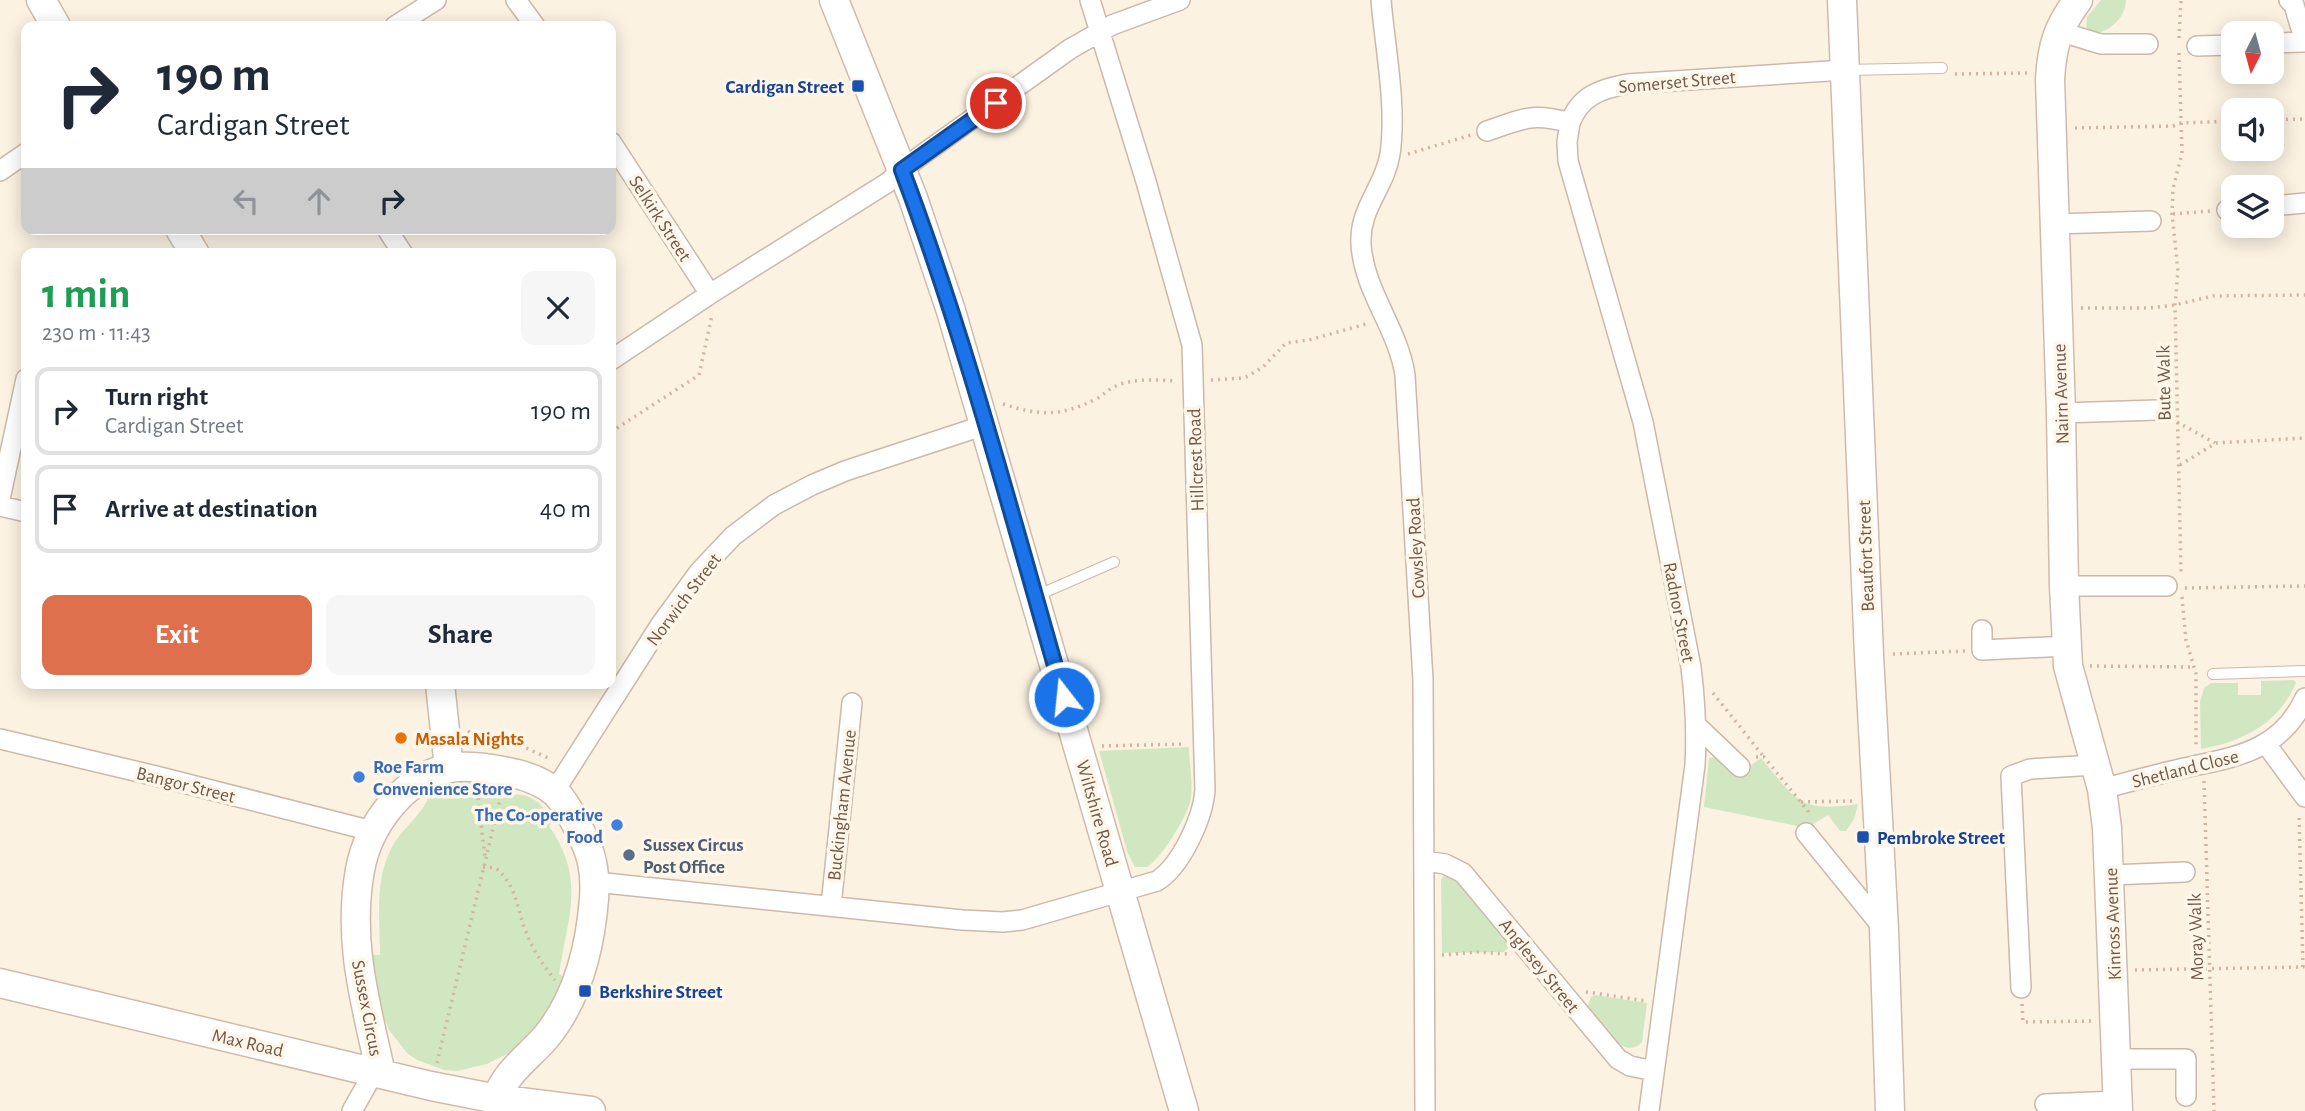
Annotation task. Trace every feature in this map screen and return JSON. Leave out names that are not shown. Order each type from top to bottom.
[{"type":"street","points":[[41,0],[53,21]]},
{"type":"street","points":[[403,21],[436,0]]},
{"type":"street","points":[[516,0],[531,21]]},
{"type":"street","name":"Wiltshire Road","points":[[834,0],[902,170],[983,416],[1184,1111]]},
{"type":"street","name":"Hillcrest Road","points":[[1090,0],[1192,345],[1205,744],[1204,804],[1200,818],[1166,875],[1157,881],[1121,893]]},
{"type":"street","points":[[616,357],[887,183],[1070,49],[1101,32],[1180,0]]},
{"type":"street","name":"Cowsley Road","points":[[1381,0],[1391,110],[1389,159],[1366,211],[1362,224],[1362,246],[1368,279],[1397,342],[1405,375],[1423,680],[1426,862],[1425,1111]]},
{"type":"street","name":"Beaufort Street","points":[[1843,0],[1890,1111]]},
{"type":"street","points":[[2284,43],[2305,42],[2294,5],[2289,0]]},
{"type":"street","points":[[2067,12],[2101,44],[2148,44]]},
{"type":"street","name":"Nairn Avenue","points":[[2067,12],[2053,42],[2051,72],[2064,586],[2068,656],[2098,777]]},
{"type":"street","points":[[2196,46],[2221,45]]},
{"type":"street","name":"Somerset Street","points":[[1570,123],[1584,100],[1605,88],[1656,81],[1845,70]]},
{"type":"street","points":[[1487,131],[1532,116],[1570,123]]},
{"type":"street","name":"Radnor Street","points":[[1570,123],[1568,161],[1643,422],[1691,667],[1696,725],[1695,765],[1649,1111]]},
{"type":"street","name":"Selkirk Street","points":[[616,149],[715,292]]},
{"type":"street","points":[[0,171],[21,156]]},
{"type":"street","points":[[2284,205],[2305,203]]},
{"type":"street","points":[[2054,224],[2151,221]]},
{"type":"street","points":[[0,499],[21,402]]},
{"type":"street","points":[[2061,413],[2157,410]]},
{"type":"street","name":"Norwich Street","points":[[561,781],[680,596],[718,550],[740,530],[774,505],[812,485],[983,416]]},
{"type":"street","points":[[0,506],[21,511]]},
{"type":"street","points":[[2064,586],[2174,587]]},
{"type":"street","points":[[1982,630],[1982,650],[2068,656]]},
{"type":"street","points":[[440,689],[445,732],[462,768],[561,781],[562,800],[589,849],[595,870],[590,936],[574,992],[565,1011],[545,1038],[502,1084],[497,1105]]},
{"type":"street","name":"Shetland Close","points":[[2021,988],[2011,776],[2030,769],[2098,777],[2195,765],[2244,755],[2266,744],[2289,725],[2305,698]]},
{"type":"street","name":"Buckingham Avenue","points":[[831,906],[852,703]]},
{"type":"street","points":[[1696,725],[1740,767]]},
{"type":"street","name":"Bangor Street","points":[[0,739],[372,831]]},
{"type":"street","points":[[2266,744],[2302,794]]},
{"type":"street","name":"Sussex Circus","points":[[378,1073],[356,958],[359,882],[365,850],[372,831],[397,798],[421,781],[462,768]]},
{"type":"street","name":"Kinross Avenue","points":[[2098,777],[2111,875],[2118,1106]]},
{"type":"street","points":[[1806,833],[1884,929]]},
{"type":"street","name":"Anglesey Street","points":[[1426,862],[1446,864],[1464,873],[1618,1059],[1630,1066],[1654,1071]]},
{"type":"street","points":[[2111,875],[2185,872]]},
{"type":"street","points":[[595,882],[1003,922],[1023,920],[1121,893]]},
{"type":"street","name":"Max Road","points":[[0,983],[431,1086],[497,1105],[591,1111]]},
{"type":"street","points":[[2117,1059],[2186,1059],[2186,1096]]},
{"type":"street","points":[[352,1111],[378,1073]]},
{"type":"street","points":[[2045,1104],[2118,1106]]},
{"type":"lane","points":[[1845,70],[1942,68]]},
{"type":"lane","points":[[1035,596],[1114,562]]},
{"type":"lane","points":[[2213,674],[2305,671]]},
{"type":"path","name":"Bute Walk","points":[[2181,0],[2178,44],[2182,153],[2173,189],[2172,214],[2178,271],[2175,304],[2180,465],[2174,587],[2196,674],[2195,765]]},
{"type":"path","points":[[1942,68],[1946,74],[2051,72]]},
{"type":"path","points":[[2284,120],[2305,119]]},
{"type":"path","points":[[2052,129],[2221,121]]},
{"type":"path","points":[[1389,159],[1487,131]]},
{"type":"path","points":[[2151,221],[2172,214],[2221,211]]},
{"type":"path","points":[[616,429],[699,375],[715,292]]},
{"type":"path","points":[[2057,308],[2150,308],[2213,296],[2305,295]]},
{"type":"path","points":[[983,416],[1003,404],[1050,414],[1094,400],[1117,385],[1158,380],[1244,378],[1263,367],[1286,343],[1309,340],[1368,323]]},
{"type":"path","points":[[2177,422],[2216,443]]},
{"type":"path","points":[[2180,465],[2216,443],[2305,439]]},
{"type":"path","points":[[2174,587],[2305,586]]},
{"type":"path","points":[[1869,655],[1982,650]]},
{"type":"path","points":[[2068,656],[2193,667]]},
{"type":"path","points":[[1691,667],[1808,811],[1806,833]]},
{"type":"path","points":[[445,732],[468,731],[477,739],[511,741],[532,750],[561,781]]},
{"type":"path","points":[[1079,747],[1205,744]]},
{"type":"path","points":[[1740,767],[1755,757],[1764,757]]},
{"type":"path","name":"Moray Walk","points":[[2195,765],[2204,773],[2214,1111]]},
{"type":"path","points":[[462,768],[485,858]]},
{"type":"path","points":[[431,1086],[506,772]]},
{"type":"path","points":[[2114,971],[2303,967],[2302,794]]},
{"type":"path","points":[[1801,802],[1878,800]]},
{"type":"path","points":[[483,867],[496,868],[505,876],[519,905],[524,929],[542,963],[559,984],[574,992]]},
{"type":"path","points":[[1425,956],[1478,952],[1534,958]]},
{"type":"path","points":[[1558,987],[1663,1004]]},
{"type":"path","points":[[2021,988],[2023,1021],[2116,1021]]},
{"type":"green space","points":[[2101,0],[2126,0],[2116,23],[2094,33],[2086,27],[2087,17]]},
{"type":"green space","points":[[2294,680],[2296,683],[2279,710],[2257,729],[2231,742],[2201,749],[2200,702],[2204,688],[2211,683],[2238,683],[2238,695],[2261,695],[2261,681]]},
{"type":"green space","points":[[1189,747],[1192,789],[1188,810],[1159,856],[1147,867],[1135,867],[1128,854],[1099,751]]},
{"type":"green space","points":[[1718,757],[1735,777],[1761,758],[1800,800],[1823,807],[1858,804],[1854,819],[1846,831],[1840,831],[1828,815],[1807,828],[1704,807],[1709,758]]},
{"type":"green space","points":[[456,780],[498,787],[508,795],[529,797],[544,808],[553,820],[549,826],[560,845],[571,881],[570,915],[559,974],[566,979],[558,1000],[519,1048],[487,1064],[457,1071],[444,1070],[417,1060],[407,1053],[389,1030],[377,999],[366,954],[380,955],[380,886],[392,847],[425,804],[430,788]]},
{"type":"green space","points":[[1444,876],[1458,880],[1511,945],[1504,952],[1442,953],[1441,879]]},
{"type":"green space","points":[[1595,995],[1647,1003],[1642,1042],[1627,1048],[1612,1038],[1587,1008],[1591,997]]},
{"type":"place","name":"Cardigan Street","points":[[858,86]]},
{"type":"place","name":"Masala Nights","points":[[401,738]]},
{"type":"place","name":"Roe Farm Convenience Store","points":[[359,777]]},
{"type":"place","name":"The Co-operative Food","points":[[617,825]]},
{"type":"place","name":"Pembroke Street","points":[[1863,837]]},
{"type":"place","name":"Sussex Circus Post Office","points":[[629,855]]},
{"type":"place","name":"Berkshire Street","points":[[585,991]]},
{"type":"route","points":[[996,103],[902,170],[951,311],[1064,697]]}]
